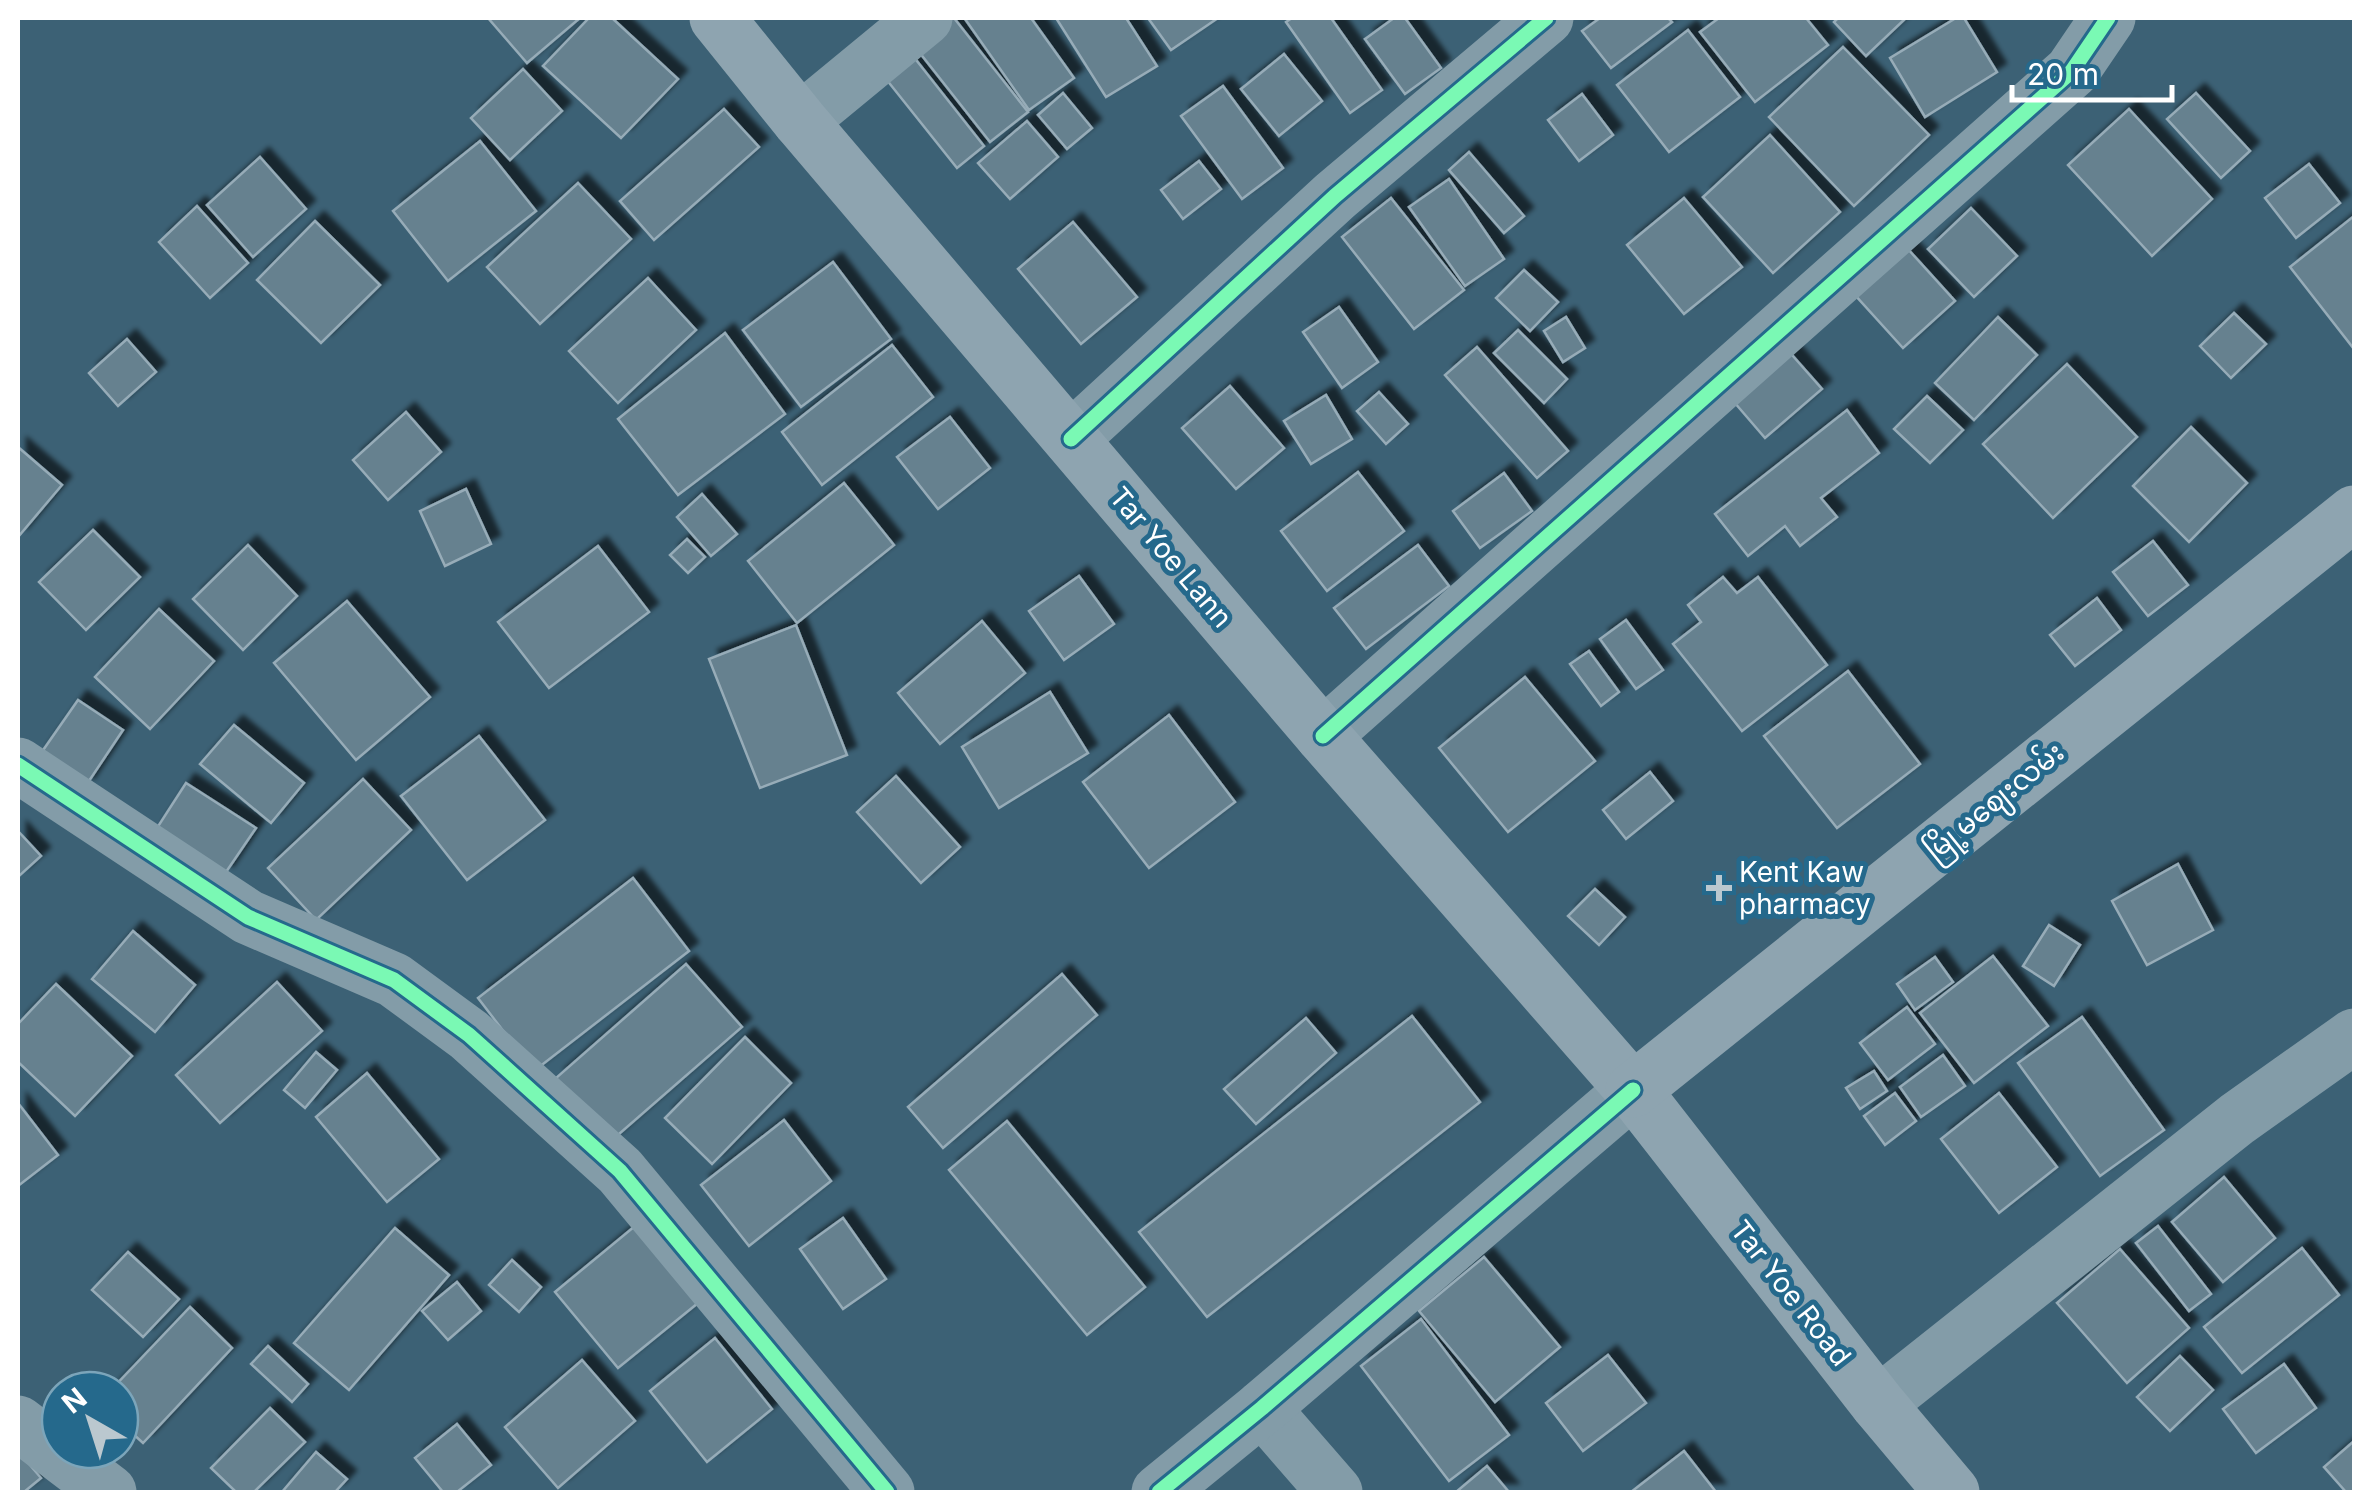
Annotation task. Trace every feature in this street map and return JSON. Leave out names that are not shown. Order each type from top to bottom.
[{"type":"main road","name":"Tar Yoe Lann","points":[[717,18],[800,121],[1323,736],[1633,1090]]},
{"type":"main road","name":"မြို့မဈေးလမ်း","points":[[1633,1090],[2354,512]]},
{"type":"main road","name":"Tar Yoe Road","points":[[1633,1090],[1878,1404],[1952,1492]]},
{"type":"street","points":[[800,121],[925,18]]},
{"type":"street","points":[[1071,439],[1335,196],[1546,18]]},
{"type":"street","points":[[1323,736],[2072,71],[2108,18]]},
{"type":"street","points":[[18,765],[248,917],[394,980],[469,1035],[620,1172],[887,1492]]},
{"type":"street","points":[[1878,1404],[2237,1118],[2354,1036]]},
{"type":"street","points":[[1159,1492],[1633,1090]]},
{"type":"street","points":[[1262,1408],[1336,1492]]},
{"type":"street","points":[[18,1423],[110,1492]]},
{"type":"building","points":[[488,18],[580,18],[527,63]]},
{"type":"building","points":[[589,18],[612,18],[678,79],[621,138],[543,66]]},
{"type":"building","points":[[945,18],[954,18],[1028,112],[990,142],[912,43]]},
{"type":"building","points":[[967,18],[1031,18],[1074,78],[1029,110]]},
{"type":"building","points":[[1056,18],[1126,18],[1157,66],[1106,97]]},
{"type":"building","points":[[1148,18],[1218,18],[1171,50]]},
{"type":"building","points":[[1292,18],[1331,18],[1382,90],[1350,113],[1286,22]]},
{"type":"building","points":[[1394,18],[1405,18],[1441,68],[1405,94],[1365,39]]},
{"type":"building","points":[[1600,18],[1668,18],[1672,22],[1611,68],[1582,31]]},
{"type":"building","points":[[1719,18],[1806,18],[1828,45],[1755,102],[1700,32]]},
{"type":"building","points":[[1838,18],[1906,18],[1866,56],[1834,22]]},
{"type":"building","points":[[1956,18],[1964,18],[1997,72],[1925,117],[1890,58]]},
{"type":"building","points":[[1688,30],[1740,97],[1669,152],[1617,85]]},
{"type":"building","points":[[1843,47],[1929,135],[1854,206],[1769,117]]},
{"type":"building","points":[[1284,54],[1322,101],[1279,136],[1241,89]]},
{"type":"building","points":[[913,56],[984,146],[957,168],[886,79]]},
{"type":"building","points":[[523,69],[562,111],[510,160],[471,118]]},
{"type":"building","points":[[1223,86],[1283,168],[1242,199],[1181,116]]},
{"type":"building","points":[[1063,93],[1092,128],[1067,149],[1038,115]]},
{"type":"building","points":[[2196,93],[2250,151],[2221,178],[2167,119]]},
{"type":"building","points":[[1582,94],[1613,135],[1579,161],[1548,120]]},
{"type":"building","points":[[724,109],[759,147],[654,240],[620,201]]},
{"type":"building","points":[[2129,109],[2212,199],[2152,256],[2068,165]]},
{"type":"building","points":[[1027,121],[1058,157],[1010,199],[978,163]]},
{"type":"building","points":[[1770,135],[1840,212],[1773,273],[1703,197]]},
{"type":"building","points":[[480,141],[536,211],[448,281],[393,211]]},
{"type":"building","points":[[1469,152],[1524,216],[1504,233],[1449,170]]},
{"type":"building","points":[[260,157],[306,209],[253,257],[207,205]]},
{"type":"building","points":[[1199,161],[1221,189],[1183,219],[1161,190]]},
{"type":"building","points":[[2309,164],[2340,203],[2296,238],[2265,198]]},
{"type":"building","points":[[1449,179],[1504,259],[1465,286],[1409,207]]},
{"type":"building","points":[[578,183],[631,239],[540,324],[487,267]]},
{"type":"building","points":[[1391,198],[1464,290],[1414,329],[1342,237]]},
{"type":"building","points":[[1684,198],[1742,267],[1684,314],[1627,245]]},
{"type":"building","points":[[197,206],[248,263],[210,298],[159,242]]},
{"type":"building","points":[[1971,208],[2017,256],[1974,297],[1928,249]]},
{"type":"building","points":[[2354,216],[2354,349],[2290,267]]},
{"type":"building","points":[[315,221],[380,285],[321,343],[257,280]]},
{"type":"building","points":[[1073,222],[1137,297],[1081,344],[1018,269]]},
{"type":"building","points":[[1907,248],[1955,301],[1903,348],[1855,295]]},
{"type":"building","points":[[833,262],[891,339],[801,407],[743,330]]},
{"type":"building","points":[[1524,270],[1558,302],[1530,331],[1496,298]]},
{"type":"building","points":[[648,278],[696,330],[618,403],[569,351]]},
{"type":"building","points":[[1339,307],[1378,362],[1342,388],[1303,332]]},
{"type":"building","points":[[2234,313],[2266,344],[2231,378],[2200,346]]},
{"type":"building","points":[[1566,317],[1585,348],[1563,362],[1544,331]]},
{"type":"building","points":[[1998,317],[2037,355],[1974,420],[1935,383]]},
{"type":"building","points":[[1518,330],[1567,379],[1544,403],[1494,353]]},
{"type":"building","points":[[725,333],[785,414],[678,495],[618,419]]},
{"type":"building","points":[[127,339],[156,372],[118,406],[89,373]]},
{"type":"building","points":[[892,345],[933,397],[822,485],[782,432]]},
{"type":"building","points":[[1477,347],[1568,451],[1537,478],[1445,375]]},
{"type":"building","points":[[1785,347],[1822,389],[1765,438],[1728,395]]},
{"type":"building","points":[[2067,364],[2137,437],[2053,518],[1983,444]]},
{"type":"building","points":[[1230,386],[1284,448],[1236,489],[1182,428]]},
{"type":"building","points":[[1379,392],[1408,424],[1386,444],[1357,411]]},
{"type":"building","points":[[1326,395],[1352,439],[1311,464],[1284,421]]},
{"type":"building","points":[[1927,396],[1963,430],[1930,463],[1894,429]]},
{"type":"building","points":[[1847,410],[1879,453],[1821,498],[1837,517],[1800,546],[1785,526],[1748,556],[1715,514]]},
{"type":"building","points":[[406,412],[441,452],[388,500],[353,460]]},
{"type":"building","points":[[950,417],[990,468],[938,509],[897,457]]},
{"type":"building","points":[[2191,427],[2247,483],[2189,542],[2133,486]]},
{"type":"building","points":[[18,447],[62,485],[18,537]]},
{"type":"building","points":[[1358,472],[1404,531],[1327,591],[1281,531]]},
{"type":"building","points":[[1504,473],[1532,511],[1480,548],[1453,511]]},
{"type":"building","points":[[844,483],[894,545],[797,623],[748,561]]},
{"type":"building","points":[[466,489],[491,544],[445,566],[420,511]]},
{"type":"building","points":[[702,494],[737,534],[711,556],[677,517]]},
{"type":"building","points":[[93,530],[140,577],[86,630],[39,582]]},
{"type":"building","points":[[687,539],[705,557],[688,573],[670,555]]},
{"type":"building","points":[[2153,541],[2188,585],[2148,616],[2113,572]]},
{"type":"building","points":[[248,545],[297,596],[243,650],[193,599]]},
{"type":"building","points":[[1418,545],[1449,586],[1366,649],[1334,608]]},
{"type":"building","points":[[598,546],[649,612],[549,688],[498,622]]},
{"type":"building","points":[[1079,576],[1114,624],[1064,660],[1029,611]]},
{"type":"building","points":[[1723,577],[1737,593],[1758,577],[1827,665],[1742,731],[1673,644],[1701,622],[1688,605]]},
{"type":"building","points":[[2097,598],[2121,630],[2075,666],[2050,635]]},
{"type":"building","points":[[347,601],[430,697],[356,760],[274,663]]},
{"type":"building","points":[[159,609],[214,661],[150,729],[95,677]]},
{"type":"building","points":[[1626,620],[1663,670],[1636,689],[1600,639]]},
{"type":"building","points":[[982,621],[1025,673],[940,744],[898,693]]},
{"type":"building","points":[[796,625],[847,755],[760,788],[709,659]]},
{"type":"building","points":[[1589,651],[1619,692],[1601,706],[1570,664]]},
{"type":"building","points":[[1848,671],[1920,764],[1837,828],[1764,736]]},
{"type":"building","points":[[1525,677],[1595,761],[1508,832],[1439,748]]},
{"type":"building","points":[[1050,692],[1088,753],[999,808],[962,747]]},
{"type":"building","points":[[78,700],[123,730],[85,787],[39,756]]},
{"type":"building","points":[[1169,715],[1235,802],[1149,868],[1083,782]]},
{"type":"building","points":[[234,725],[304,783],[271,823],[200,764]]},
{"type":"building","points":[[479,736],[545,820],[467,880],[401,796]]},
{"type":"building","points":[[1650,772],[1673,801],[1626,839],[1603,810]]},
{"type":"building","points":[[896,776],[960,847],[921,883],[857,812]]},
{"type":"building","points":[[363,779],[411,830],[316,920],[268,868]]},
{"type":"building","points":[[186,783],[256,828],[224,875],[155,831]]},
{"type":"building","points":[[18,831],[41,856],[18,877]]},
{"type":"building","points":[[2178,864],[2213,930],[2147,965],[2112,901]]},
{"type":"building","points":[[633,878],[689,951],[534,1071],[478,998]]},
{"type":"building","points":[[1595,889],[1625,917],[1599,945],[1568,916]]},
{"type":"building","points":[[2049,925],[2080,945],[2054,986],[2023,966]]},
{"type":"building","points":[[133,931],[195,985],[155,1032],[92,979]]},
{"type":"building","points":[[1993,956],[2048,1026],[1974,1083],[1920,1013]]},
{"type":"building","points":[[1935,957],[1953,982],[1915,1010],[1897,984]]},
{"type":"building","points":[[686,964],[742,1027],[611,1141],[556,1078]]},
{"type":"building","points":[[1062,974],[1097,1015],[943,1148],[908,1107]]},
{"type":"building","points":[[277,982],[322,1031],[220,1123],[176,1075]]},
{"type":"building","points":[[56,984],[132,1056],[75,1116],[18,1062],[18,1024]]},
{"type":"building","points":[[1907,1007],[1935,1044],[1888,1080],[1860,1043]]},
{"type":"building","points":[[1412,1016],[1480,1102],[1207,1317],[1139,1232]]},
{"type":"building","points":[[2082,1017],[2164,1130],[2100,1176],[2018,1063]]},
{"type":"building","points":[[1306,1018],[1336,1053],[1256,1124],[1224,1089]]},
{"type":"building","points":[[745,1037],[791,1083],[712,1164],[665,1118]]},
{"type":"building","points":[[316,1052],[337,1070],[305,1108],[284,1090]]},
{"type":"building","points":[[1943,1055],[1965,1086],[1921,1117],[1900,1087]]},
{"type":"building","points":[[1874,1071],[1887,1091],[1860,1109],[1846,1088]]},
{"type":"building","points":[[367,1073],[439,1159],[387,1202],[316,1117]]},
{"type":"building","points":[[1895,1093],[1916,1121],[1885,1145],[1864,1116]]},
{"type":"building","points":[[1999,1093],[2057,1167],[1999,1213],[1941,1139]]},
{"type":"building","points":[[18,1103],[58,1155],[18,1186]]},
{"type":"building","points":[[784,1120],[831,1181],[749,1246],[701,1185]]},
{"type":"building","points":[[1007,1121],[1145,1287],[1087,1335],[949,1170]]},
{"type":"building","points":[[2224,1177],[2275,1238],[2223,1282],[2172,1222]]},
{"type":"building","points":[[843,1218],[886,1279],[843,1309],[800,1249]]},
{"type":"building","points":[[635,1226],[698,1303],[618,1368],[555,1292]]},
{"type":"building","points":[[2158,1226],[2211,1294],[2189,1311],[2136,1243]]},
{"type":"building","points":[[395,1228],[449,1275],[349,1390],[294,1343]]},
{"type":"building","points":[[2302,1248],[2339,1295],[2242,1373],[2204,1327]]},
{"type":"building","points":[[2120,1249],[2189,1328],[2127,1383],[2057,1303]]},
{"type":"building","points":[[128,1252],[179,1299],[143,1337],[92,1290]]},
{"type":"building","points":[[1484,1257],[1560,1347],[1495,1402],[1419,1311]]},
{"type":"building","points":[[512,1260],[541,1287],[519,1312],[489,1285]]},
{"type":"building","points":[[457,1282],[481,1311],[448,1340],[422,1311]]},
{"type":"building","points":[[190,1307],[232,1348],[143,1443],[140,1370],[130,1370]]},
{"type":"building","points":[[1421,1319],[1509,1435],[1449,1481],[1361,1366]]},
{"type":"building","points":[[715,1338],[772,1409],[707,1462],[650,1391]]},
{"type":"building","points":[[268,1346],[308,1384],[292,1402],[251,1364]]},
{"type":"building","points":[[1608,1355],[1646,1403],[1583,1451],[1546,1403]]},
{"type":"building","points":[[2180,1356],[2213,1390],[2170,1431],[2137,1397]]},
{"type":"building","points":[[582,1360],[635,1421],[558,1488],[505,1427]]},
{"type":"building","points":[[2284,1364],[2316,1408],[2256,1453],[2223,1409]]},
{"type":"building","points":[[270,1408],[305,1442],[254,1492],[236,1492],[211,1468]]},
{"type":"building","points":[[457,1424],[491,1465],[457,1492],[443,1492],[415,1458]]},
{"type":"building","points":[[2354,1441],[2354,1492],[2346,1492],[2324,1467]]},
{"type":"building","points":[[18,1451],[41,1478],[24,1492],[18,1492]]},
{"type":"building","points":[[1684,1451],[1716,1492],[1631,1492]]},
{"type":"building","points":[[316,1452],[347,1479],[335,1492],[282,1492]]},
{"type":"building","points":[[1487,1466],[1509,1492],[1456,1492]]},
{"type":"cycle path","points":[[1071,439],[1335,196],[1546,18]]},
{"type":"cycle path","points":[[1323,736],[2072,71],[2108,18]]},
{"type":"cycle path","points":[[18,765],[248,917],[394,980],[469,1035],[620,1171],[887,1492]]},
{"type":"cycle path","points":[[1159,1492],[1633,1090]]},
{"type":"place","name":"Kent Kaw pharmacy","points":[[1719,888]]}]
